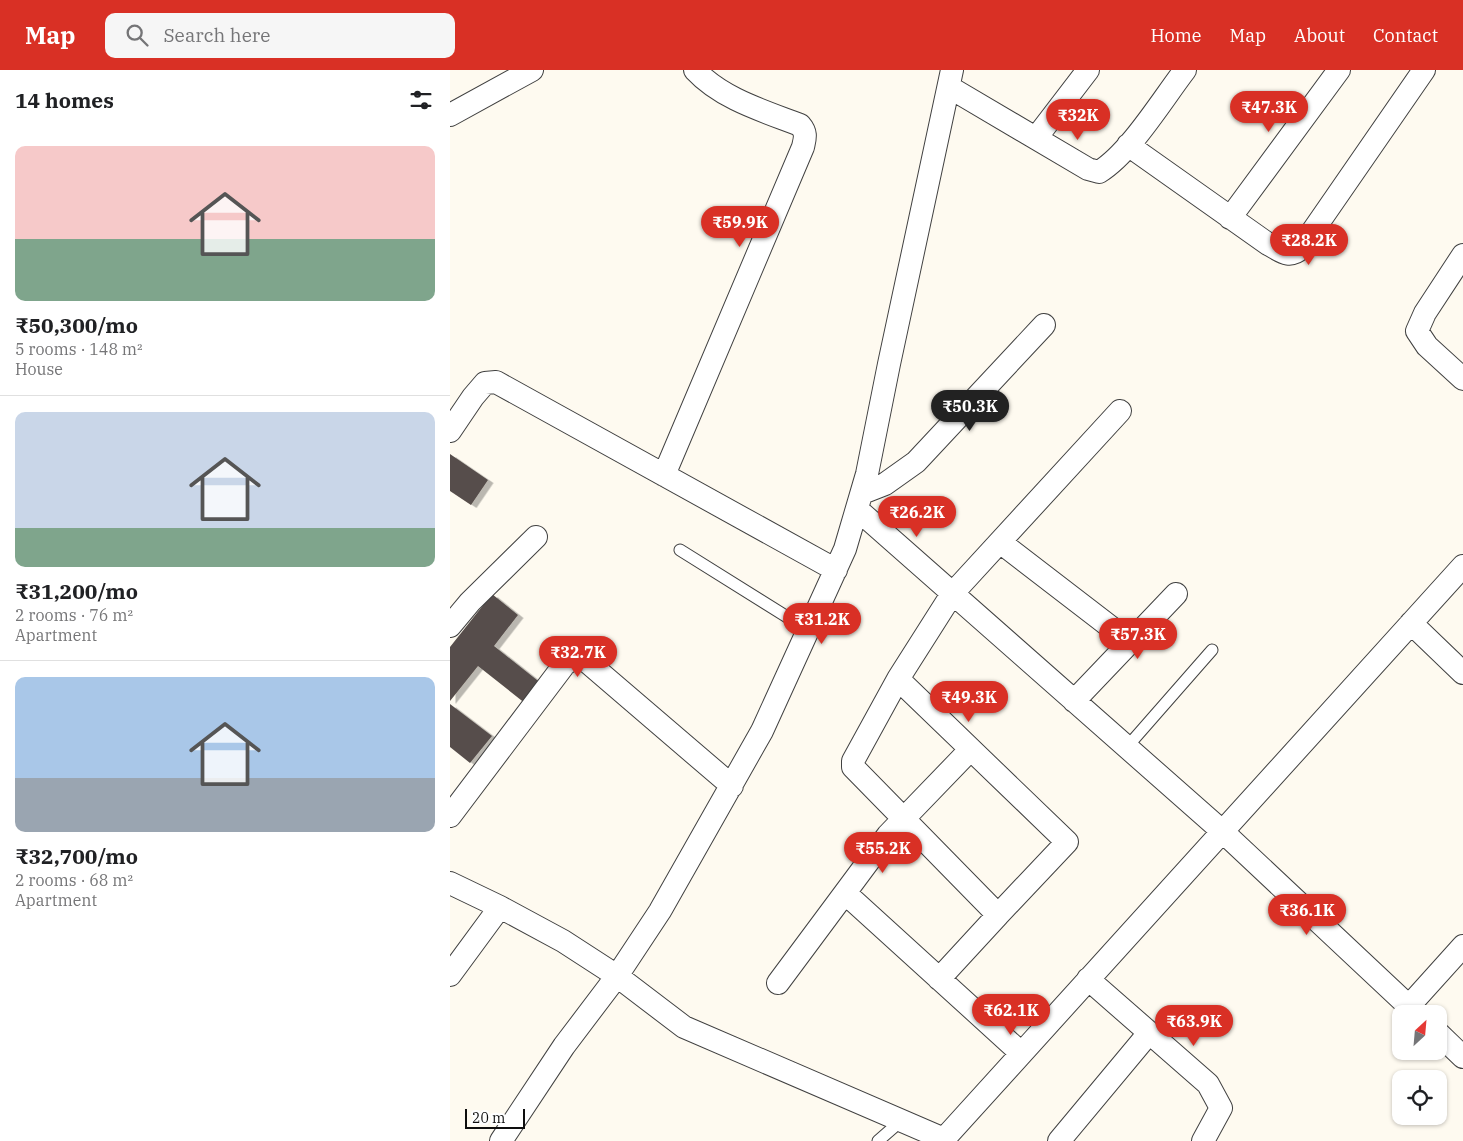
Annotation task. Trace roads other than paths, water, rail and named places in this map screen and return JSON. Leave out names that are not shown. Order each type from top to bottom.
[{"type":"street","points":[[450,115],[532,70]]},
{"type":"street","points":[[664,475],[806,136],[800,125],[724,92],[704,79],[695,70]]},
{"type":"street","points":[[1036,138],[1088,70]]},
{"type":"street","points":[[501,1141],[564,1046],[618,976],[660,911],[762,731],[845,549],[867,474],[951,79],[1036,138],[1088,169],[1099,172],[1108,166],[1128,146],[1185,70]]},
{"type":"street","points":[[1230,218],[1339,70]]},
{"type":"street","points":[[1128,146],[1268,244],[1288,254],[1295,254],[1424,70]]},
{"type":"street","points":[[1463,255],[1425,313],[1417,331],[1427,346],[1463,379]]},
{"type":"street","points":[[860,501],[916,462],[1044,324]]},
{"type":"street","points":[[450,431],[485,383],[496,382],[836,570]]},
{"type":"street","points":[[998,915],[856,771],[852,761],[898,679],[952,594],[1120,412]]},
{"type":"street","points":[[860,501],[952,594],[1222,831],[1408,1005]]},
{"type":"street","points":[[450,626],[470,602],[536,537]]},
{"type":"street","points":[[1000,542],[1130,642]]},
{"type":"street","points":[[450,883],[563,941],[618,976],[684,1027],[946,1140],[1021,1053],[1463,566]]},
{"type":"street","points":[[1074,701],[1176,594]]},
{"type":"street","points":[[1411,623],[1463,673]]},
{"type":"street","points":[[450,816],[537,698],[564,665],[572,660],[586,660],[732,786]]},
{"type":"street","points":[[898,679],[1067,842],[939,979]]},
{"type":"street","points":[[778,982],[888,835],[970,750]]},
{"type":"street","points":[[845,893],[1021,1053]]},
{"type":"street","points":[[450,975],[500,907]]},
{"type":"street","points":[[1417,1005],[1463,946]]},
{"type":"street","points":[[1088,980],[1208,1084],[1221,1108],[1203,1141]]},
{"type":"street","points":[[1059,1141],[1149,1033]]},
{"type":"street","points":[[1448,1043],[1463,1057]]},
{"type":"lane","points":[[680,550],[808,630]]},
{"type":"lane","points":[[1127,747],[1212,650]]},
{"type":"lane","points":[[878,1141],[902,1120]]}]
